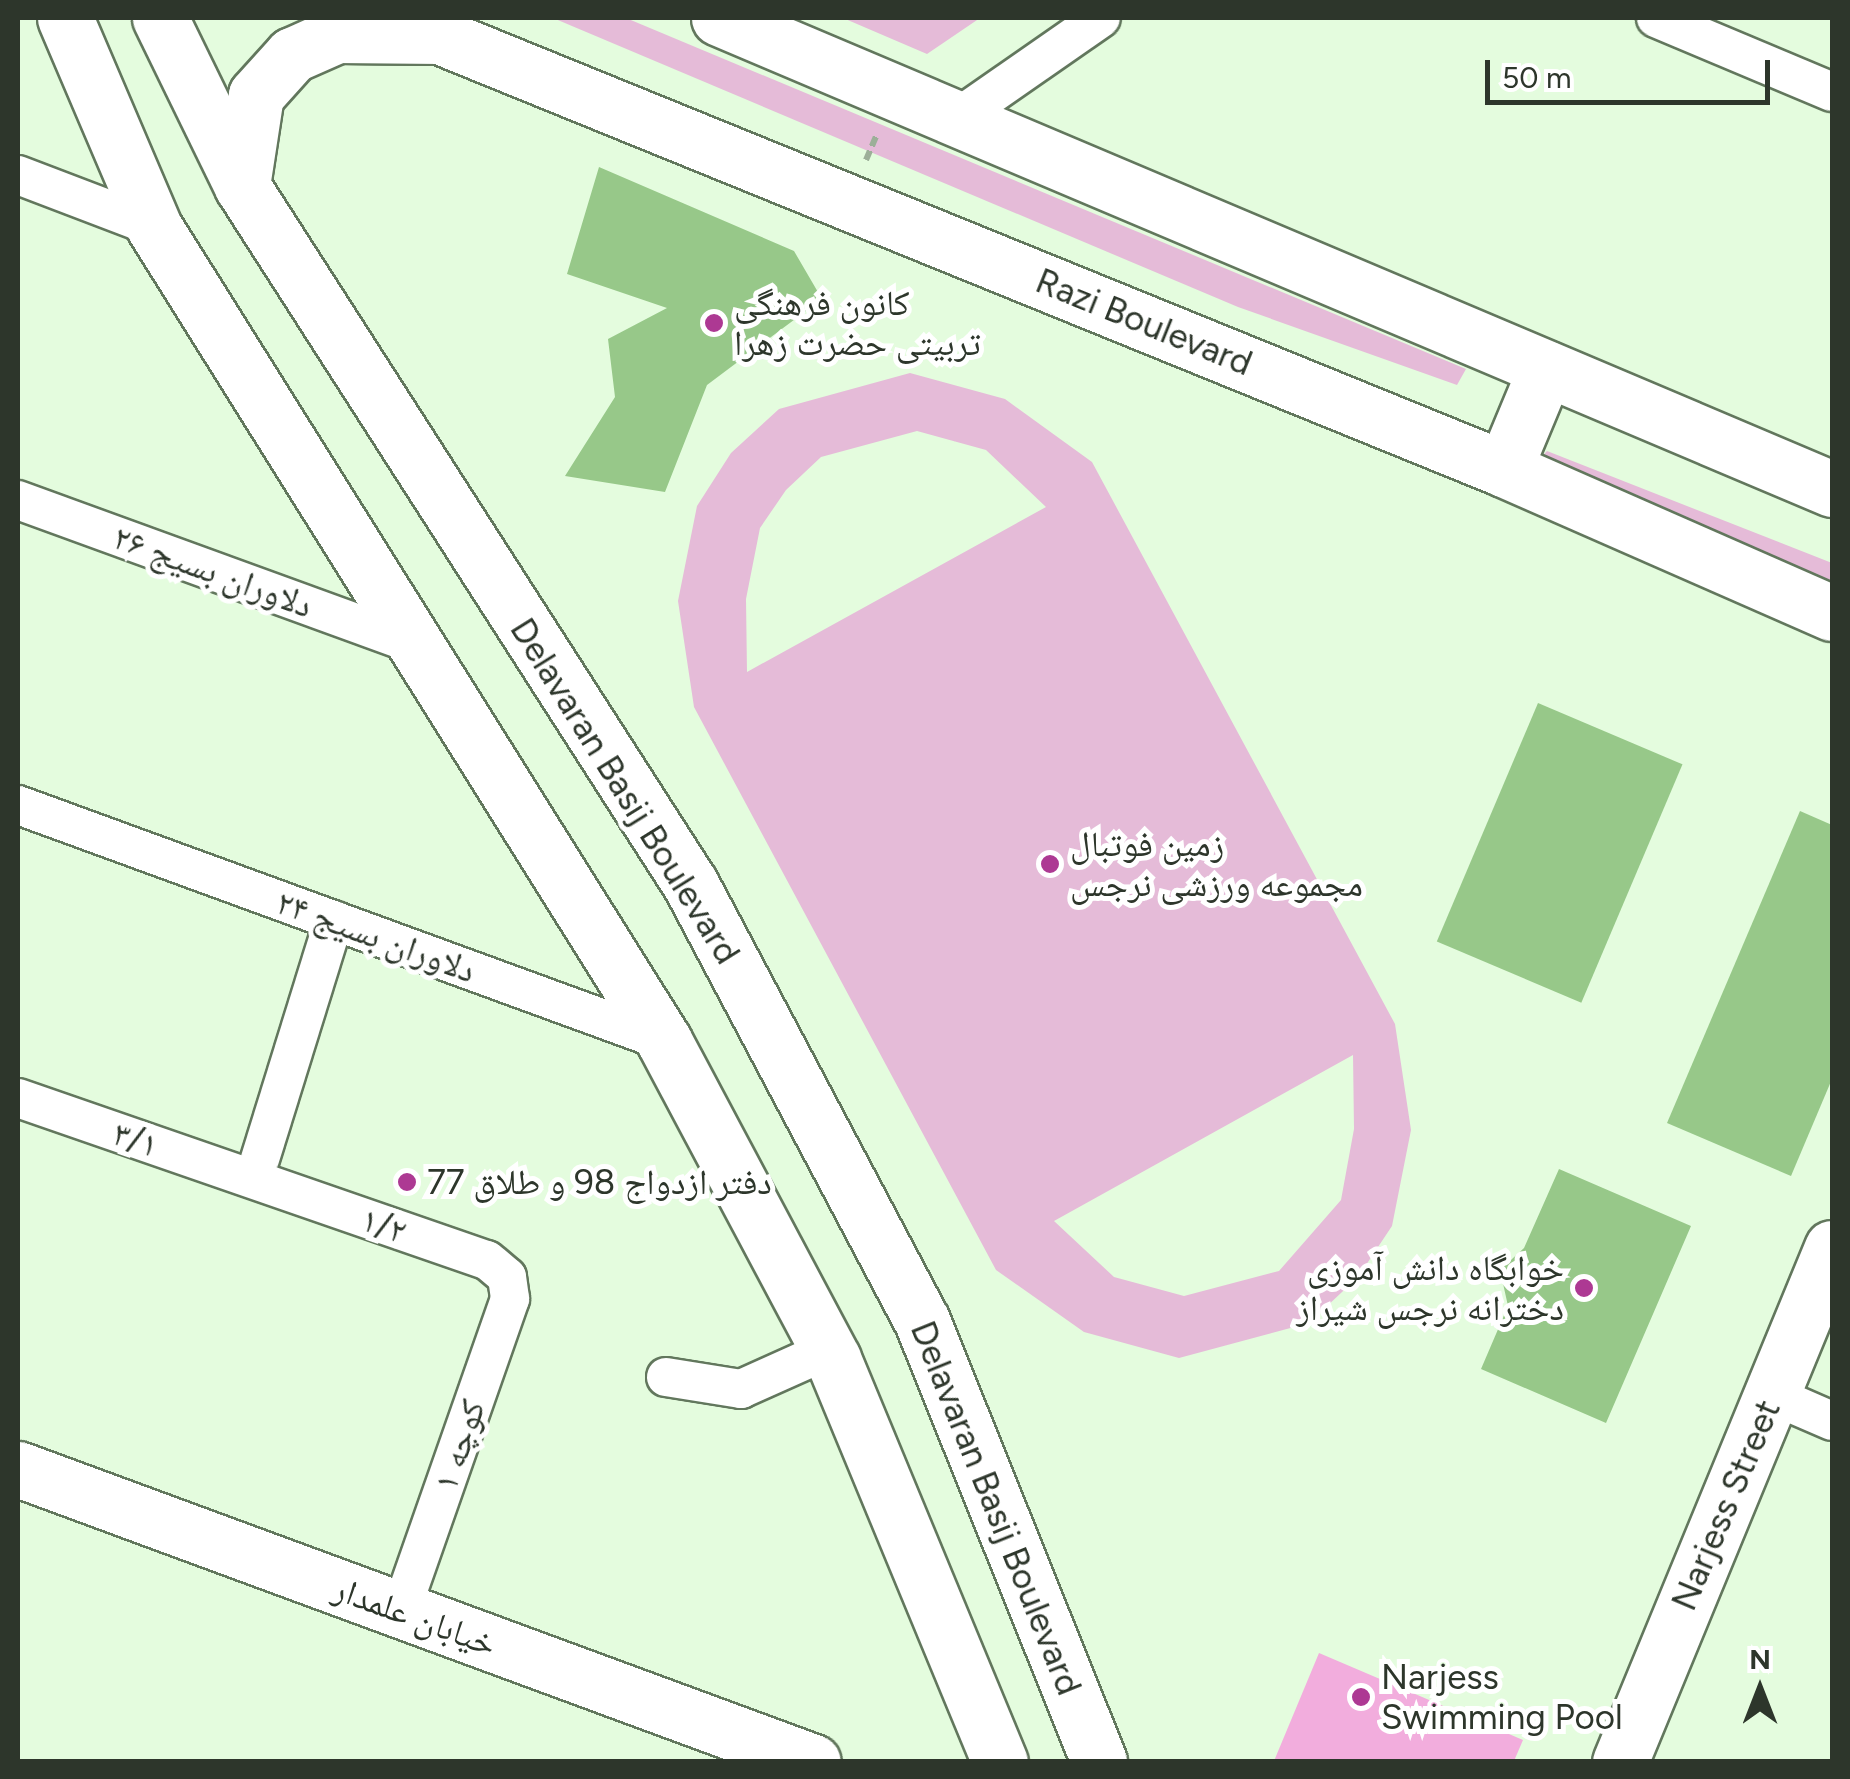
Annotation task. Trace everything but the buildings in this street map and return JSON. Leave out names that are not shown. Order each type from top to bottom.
[{"type":"main road","points":[[65,18],[154,228],[409,642],[664,1041],[828,1350],[1000,1762]]},
{"type":"main road","name":"Delavaran Basij Boulevard","points":[[160,18],[242,186],[691,885],[922,1321],[1099,1762]]},
{"type":"main road","points":[[719,18],[1832,489]]},
{"type":"main road","points":[[242,186],[256,95],[292,55],[337,35],[418,27]]},
{"type":"main road","name":"Razi Boulevard","points":[[418,27],[1504,468],[1832,613]]},
{"type":"main road","points":[[1504,468],[1546,368]]},
{"type":"main road","name":"Narjess Street","points":[[1628,1759],[1832,1248]]},
{"type":"main road","name":"خیابان علمدار","points":[[20,1477],[812,1762]]},
{"type":"street","points":[[957,118],[1102,18]]},
{"type":"street","points":[[1656,18],[1832,92]]},
{"type":"street","points":[[18,176],[154,228]]},
{"type":"street","name":"دلاوران بسیج ۲۶","points":[[18,500],[409,642]]},
{"type":"street","name":"دلاوران بسیج ۲۴","points":[[18,805],[664,1041]]},
{"type":"street","points":[[257,1170],[334,920]]},
{"type":"street","name":"۳/۱","points":[[18,1098],[257,1170]]},
{"type":"street","name":"۱/۲","points":[[257,1170],[488,1260],[507,1278]]},
{"type":"street","name":"کوچه ۱","points":[[401,1611],[510,1299],[507,1278]]},
{"type":"street","points":[[666,1377],[741,1389],[828,1350]]},
{"type":"street","points":[[1772,1395],[1832,1421]]},
{"type":"path","points":[[850,203],[894,91]]},
{"type":"shaded area","points":[[553,18],[626,18],[1466,369],[1457,385],[1238,307]]},
{"type":"shaded area","points":[[843,18],[980,18],[927,54]]},
{"type":"shaded area","points":[[910,373],[1005,399],[1092,462],[1395,1024],[1411,1130],[1392,1226],[1358,1277],[1309,1323],[1179,1358],[1084,1332],[996,1270],[694,707],[678,601],[697,506],[731,453],[779,409]],"holes":[[[917,431],[986,450],[1046,507],[747,672],[746,599],[760,528],[786,490],[821,457]],[[1353,1055],[1354,1129],[1341,1200],[1279,1271],[1184,1296],[1114,1277],[1054,1221]]]},
{"type":"shaded area","points":[[1547,451],[1832,563],[1832,591],[1534,465]]},
{"type":"shaded area","name":"Narjess Swimming Pool","points":[[1319,1653],[1523,1740],[1514,1761],[1274,1761]]},
{"type":"place","name":"کانون فرهنگی تربیتی حضرت زهرا","points":[[714,323]]},
{"type":"place","name":"زمین فوتبال مجموعه ورزشی نرجس","points":[[1050,864]]},
{"type":"place","name":"دفتر ازدواج 98 و طلاق 77","points":[[407,1182]]},
{"type":"place","name":"خوابگاه دانش آموزی دخترانه نرجس شیراز","points":[[1584,1288]]},
{"type":"place","name":"Narjess Swimming Pool","points":[[1361,1697]]}]
